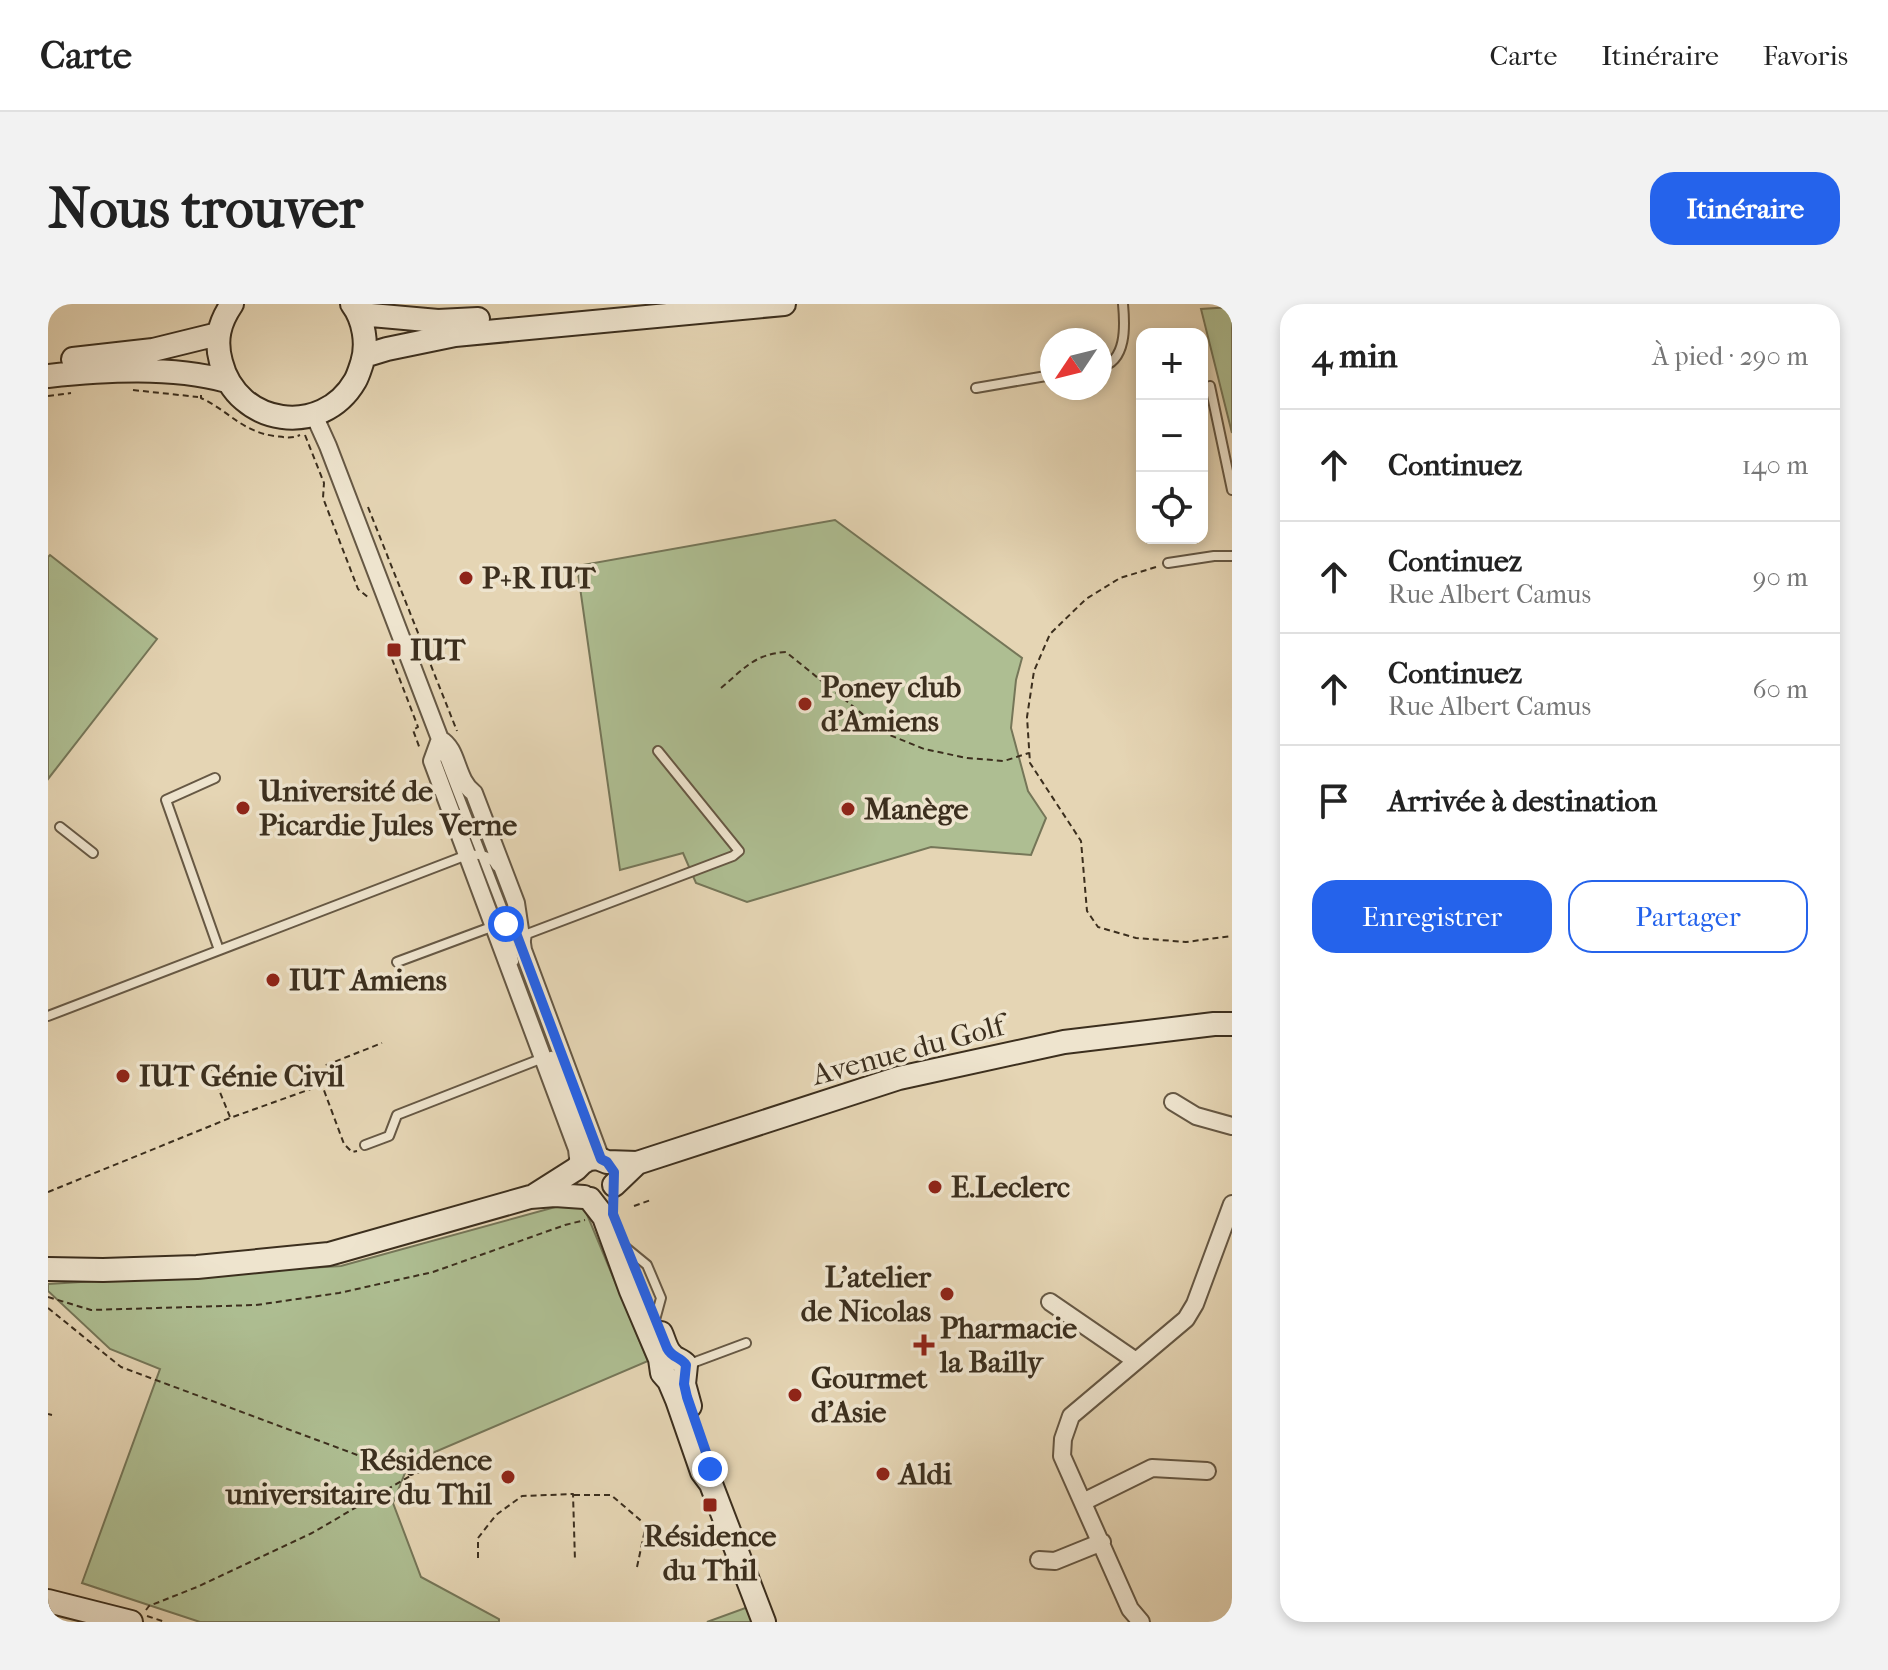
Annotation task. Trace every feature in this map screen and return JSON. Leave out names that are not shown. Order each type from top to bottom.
[{"type":"main road","points":[[232,304],[218,334],[219,356],[227,381],[255,408],[269,414],[296,418],[309,425],[343,396],[356,380],[364,356],[364,337],[356,309],[438,321],[651,304]]},
{"type":"main road","points":[[364,356],[455,335],[784,304]]},
{"type":"main road","points":[[48,361],[153,350],[218,334]]},
{"type":"main road","points":[[48,376],[98,370],[200,374],[227,381]]},
{"type":"main road","name":"Avenue du Golf","points":[[614,1187],[637,1163],[913,1075],[1064,1042],[1232,1024]]},
{"type":"main road","points":[[530,1197],[590,1163],[637,1163]]},
{"type":"main road","points":[[590,1163],[614,1172],[613,1214],[687,1397],[709,1461],[711,1484],[764,1622]]},
{"type":"main road","points":[[590,1163],[574,1177],[575,1184],[604,1217],[660,1359],[675,1370]]},
{"type":"main road","points":[[48,1269],[197,1267],[329,1254],[530,1197],[555,1195],[595,1199],[605,1197],[614,1187]]},
{"type":"main road","points":[[48,1601],[131,1622]]},
{"type":"main road","points":[[48,1610],[72,1608]]},
{"type":"street","points":[[309,425],[328,446],[465,786],[474,793],[513,895],[523,950],[590,1163]]},
{"type":"street","points":[[446,737],[432,761],[474,855],[577,1149],[590,1163]]},
{"type":"street","points":[[1173,1102],[1196,1116],[1232,1126]]},
{"type":"street","points":[[1141,1622],[1130,1609],[1062,1456],[1063,1439],[1071,1416],[1186,1319],[1195,1304],[1232,1204]]},
{"type":"street","points":[[1050,1302],[1136,1361]]},
{"type":"street","points":[[1083,1502],[1152,1468],[1207,1471]]},
{"type":"street","points":[[1039,1560],[1055,1561],[1102,1542]]},
{"type":"lane","points":[[1112,361],[1122,347],[1125,323],[1123,304]]},
{"type":"lane","points":[[976,388],[1040,377]]},
{"type":"lane","points":[[1210,386],[1232,490]]},
{"type":"lane","points":[[1168,563],[1232,556]]},
{"type":"lane","points":[[523,950],[527,934],[733,856],[739,851],[658,751]]},
{"type":"lane","points":[[215,778],[166,800],[219,950]]},
{"type":"lane","points":[[60,827],[93,853]]},
{"type":"lane","points":[[48,1016],[474,855],[493,860],[506,889],[513,895]]},
{"type":"lane","points":[[397,962],[500,925],[513,925],[523,950]]},
{"type":"lane","points":[[500,925],[590,1163]]},
{"type":"lane","points":[[365,1145],[389,1136],[397,1115],[543,1058]]},
{"type":"lane","points":[[675,1370],[746,1343]]},
{"type":"path","points":[[131,389],[201,398]]},
{"type":"path","points":[[48,396],[72,393]]},
{"type":"path","points":[[309,425],[324,483],[323,498],[358,589],[370,599]]},
{"type":"path","points":[[365,498],[451,718]]},
{"type":"path","points":[[1168,563],[1120,578],[1086,599],[1050,634],[1034,671],[1027,717],[1030,763],[1081,841],[1087,911],[1098,927],[1136,938],[1186,942],[1232,936]]},
{"type":"path","points":[[721,688],[757,658],[768,653],[786,652],[887,734],[924,749],[967,758],[1004,761],[1030,753]]},
{"type":"path","points":[[391,655],[418,727],[413,730],[424,757]]},
{"type":"path","points":[[365,1145],[352,1152],[344,1144],[322,1085],[324,1066],[382,1043]]},
{"type":"path","points":[[209,1065],[230,1118]]},
{"type":"path","points":[[48,1192],[230,1118],[322,1085]]},
{"type":"path","points":[[634,1206],[651,1200]]},
{"type":"path","points":[[48,1297],[91,1310],[256,1305],[325,1295],[433,1272],[565,1225],[604,1217]]},
{"type":"path","points":[[48,1308],[121,1367],[411,1475]]},
{"type":"path","points":[[441,1465],[447,1473]]},
{"type":"path","points":[[149,1606],[312,1533],[411,1475],[441,1465],[457,1469]]},
{"type":"path","points":[[573,1494],[575,1561]]},
{"type":"path","points":[[478,1558],[478,1538],[496,1515],[522,1496],[611,1495],[646,1525],[637,1567]]},
{"type":"green space","points":[[1232,307],[1232,433],[1208,328],[1201,309]]},
{"type":"green space","name":"Poney club d'Amiens","points":[[835,520],[1022,658],[1016,680],[1011,728],[1028,791],[1046,818],[1031,855],[931,847],[747,902],[696,883],[683,853],[620,870],[577,566]]},
{"type":"green space","points":[[50,555],[157,639],[48,779],[48,557]]},
{"type":"green space","points":[[581,1200],[648,1361],[409,1463],[393,1503],[421,1577],[499,1619],[499,1622],[200,1622],[82,1583],[160,1369],[110,1349],[48,1291],[48,1284],[341,1266]]},
{"type":"green space","points":[[748,1607],[753,1622],[707,1622]]},
{"type":"place","name":"P+R IUT","points":[[466,578]]},
{"type":"place","name":"IUT","points":[[394,650]]},
{"type":"place","name":"Poney club d'Amiens","points":[[805,704]]},
{"type":"place","name":"Université de Picardie Jules Verne","points":[[243,808]]},
{"type":"place","name":"Manège","points":[[848,809]]},
{"type":"place","name":"IUT Amiens","points":[[273,980]]},
{"type":"place","name":"IUT Génie Civil","points":[[123,1076]]},
{"type":"place","name":"E.Leclerc","points":[[935,1187]]},
{"type":"place","name":"L'atelier de Nicolas","points":[[947,1294]]},
{"type":"place","name":"Pharmacie la Bailly","points":[[924,1345]]},
{"type":"place","name":"Gourmet d'Asie","points":[[795,1395]]},
{"type":"place","name":"Aldi","points":[[883,1474]]},
{"type":"place","name":"Résidence universitaire du Thil","points":[[508,1477]]},
{"type":"place","name":"Résidence du Thil","points":[[710,1505]]},
{"type":"route","points":[[506,924],[513,925],[601,1159],[614,1172],[613,1214],[667,1348],[674,1358],[686,1365],[684,1384],[710,1469]]}]
